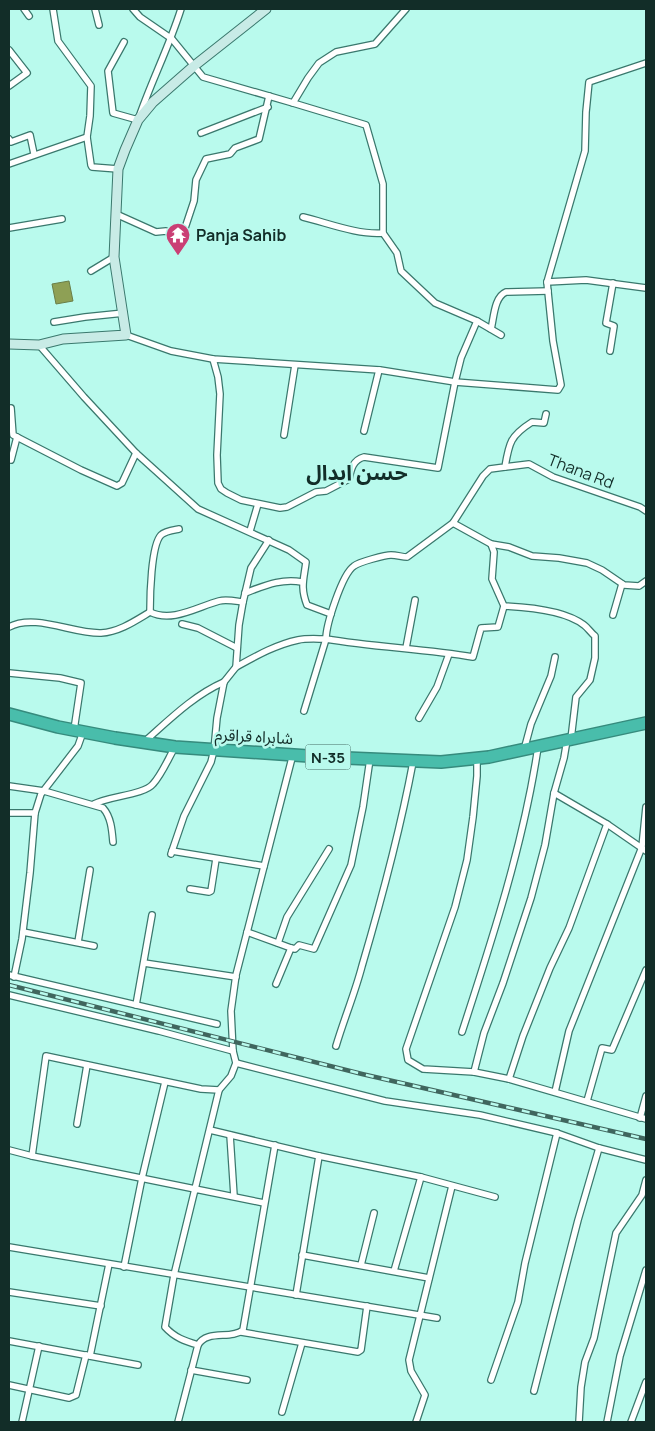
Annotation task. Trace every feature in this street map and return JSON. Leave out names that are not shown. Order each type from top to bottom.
[{"type":"highway","name":"شاہراہ قراقرم","points":[[9,714],[79,731],[175,747],[413,762],[441,762],[477,758],[524,750],[646,723]]},
{"type":"main road","points":[[9,344],[39,345],[63,339],[126,335],[114,257],[118,169],[138,120],[164,91],[266,9]]},
{"type":"street","points":[[24,9],[28,16]]},
{"type":"street","points":[[53,9],[58,41],[90,86],[90,116],[86,137],[92,167],[118,169]]},
{"type":"street","points":[[95,9],[99,25]]},
{"type":"street","points":[[133,9],[140,17],[172,39],[203,77],[366,125],[383,184],[382,233],[396,253],[401,271],[435,303],[477,321],[501,335]]},
{"type":"street","points":[[124,42],[108,71],[113,113],[138,120],[148,90],[172,39],[181,9]]},
{"type":"street","points":[[293,103],[319,63],[336,52],[375,44],[406,9]]},
{"type":"street","points":[[9,50],[27,73],[9,86]]},
{"type":"street","points":[[126,335],[171,351],[213,359],[379,370],[455,382],[560,388],[547,282],[585,151],[589,82],[646,63]]},
{"type":"street","points":[[116,214],[156,232],[166,231],[178,238],[182,237],[194,202],[196,180],[206,159],[230,154],[235,148],[259,139],[268,108],[269,96]]},
{"type":"street","points":[[201,133],[268,108]]},
{"type":"street","points":[[9,139],[11,142],[30,135],[34,154]]},
{"type":"street","points":[[9,164],[86,137]]},
{"type":"street","points":[[303,217],[344,228],[374,234],[382,233]]},
{"type":"street","points":[[9,228],[62,219]]},
{"type":"street","points":[[91,271],[114,257]]},
{"type":"street","points":[[547,282],[586,280],[646,288]]},
{"type":"street","points":[[610,351],[614,326],[606,324],[613,283]]},
{"type":"street","points":[[491,329],[498,299],[501,294],[506,292],[548,291]]},
{"type":"street","points":[[54,322],[85,316],[124,313]]},
{"type":"street","points":[[213,359],[220,394],[216,455],[218,483],[227,493],[241,500],[280,508],[287,507],[316,492],[326,491],[349,479],[354,463],[364,457],[438,468],[461,358],[477,321]]},
{"type":"street","points":[[39,345],[136,453],[198,509],[269,540],[289,550],[306,562],[302,582],[303,594],[307,605],[331,614]]},
{"type":"street","points":[[284,436],[294,365]]},
{"type":"street","points":[[364,430],[379,370]]},
{"type":"street","points":[[11,408],[12,432],[17,437],[117,486],[122,483],[136,453]]},
{"type":"street","points":[[505,467],[509,442],[532,422],[544,423],[546,414]]},
{"type":"street","points":[[11,460],[17,437]]},
{"type":"street","name":"Thana Rd","points":[[453,523],[483,476],[490,470],[529,464],[553,477],[640,507],[646,511]]},
{"type":"street","points":[[250,531],[258,504]]},
{"type":"street","points":[[304,711],[326,639],[326,628],[341,586],[354,566],[390,555],[407,558],[453,523],[491,544],[532,556],[587,563],[602,570],[622,584],[639,586],[646,581]]},
{"type":"street","points":[[150,612],[150,593],[157,542],[162,534],[179,529]]},
{"type":"street","points":[[236,667],[243,602],[251,568],[269,540]]},
{"type":"street","points":[[144,742],[191,702],[211,688],[224,682],[236,667],[281,644],[300,640],[326,639],[473,657],[481,628],[498,627],[504,606],[492,579],[494,552],[491,544]]},
{"type":"street","points":[[245,593],[283,581],[302,582]]},
{"type":"street","points":[[613,615],[622,584]]},
{"type":"street","points":[[150,612],[160,617],[184,613],[221,600],[243,602]]},
{"type":"street","points":[[406,648],[415,600]]},
{"type":"street","points":[[474,1072],[484,1033],[503,983],[531,898],[545,845],[554,792],[569,740],[576,697],[590,680],[595,658],[594,636],[583,624],[559,614],[504,606]]},
{"type":"street","points":[[9,627],[14,624],[33,623],[101,633],[122,628],[150,612]]},
{"type":"street","points":[[182,624],[198,628],[237,648]]},
{"type":"street","points":[[419,718],[437,687],[450,654]]},
{"type":"street","points":[[524,750],[530,724],[551,676],[554,657]]},
{"type":"street","points":[[9,673],[60,678],[81,683],[78,746],[44,791],[35,813],[23,932],[12,976],[217,1024]]},
{"type":"street","points":[[224,682],[211,762],[184,816],[171,852],[264,866]]},
{"type":"street","points":[[94,804],[101,800],[145,790],[153,785],[175,747]]},
{"type":"street","points":[[462,1032],[512,866],[531,793],[538,747]]},
{"type":"street","points":[[198,1345],[181,1340],[170,1333],[165,1327],[174,1275],[219,1090],[231,1076],[236,1062],[233,1051],[231,1011],[236,977],[293,754]]},
{"type":"street","points":[[477,758],[477,776],[467,860],[455,907],[406,1049],[408,1060],[423,1069],[474,1072],[510,1079],[643,1118],[646,1096]]},
{"type":"street","points":[[247,932],[290,948],[295,949],[299,945],[314,949],[351,865],[363,807],[370,759]]},
{"type":"street","points":[[336,1046],[362,968],[389,870],[413,762]]},
{"type":"street","points":[[9,786],[44,791],[103,808],[107,812],[113,842]]},
{"type":"street","points":[[554,792],[644,849]]},
{"type":"street","points":[[555,1092],[569,1031],[644,849],[646,807]]},
{"type":"street","points":[[9,813],[35,813]]},
{"type":"street","points":[[510,1079],[523,1036],[550,968],[569,928],[607,824]]},
{"type":"street","points":[[278,943],[287,917],[329,849]]},
{"type":"street","points":[[190,889],[211,891],[216,858]]},
{"type":"street","points":[[78,942],[90,870]]},
{"type":"street","points":[[136,1005],[152,915]]},
{"type":"street","points":[[23,932],[94,946]]},
{"type":"street","points":[[276,984],[290,948]]},
{"type":"street","points":[[144,963],[236,977]]},
{"type":"street","points":[[587,1101],[602,1048],[612,1050],[646,970]]},
{"type":"street","points":[[9,994],[233,1051]]},
{"type":"street","points":[[32,1156],[46,1056],[165,1082],[201,1089],[219,1090]]},
{"type":"street","points":[[236,1062],[385,1101],[480,1115],[557,1132],[599,1148],[646,1160]]},
{"type":"street","points":[[77,1124],[87,1064]]},
{"type":"street","points":[[124,1267],[142,1178],[165,1082]]},
{"type":"street","points":[[210,1130],[319,1156],[421,1177],[495,1196]]},
{"type":"street","points":[[491,1380],[518,1302],[525,1263],[557,1132]]},
{"type":"street","points":[[230,1135],[234,1196]]},
{"type":"street","points":[[241,1332],[243,1330],[251,1288],[275,1145]]},
{"type":"street","points":[[534,1391],[578,1220],[599,1148]]},
{"type":"street","points":[[9,1150],[264,1203]]},
{"type":"street","points":[[296,1295],[319,1156]]},
{"type":"street","points":[[394,1271],[421,1177]]},
{"type":"street","points":[[579,1422],[581,1386],[585,1362],[594,1338],[616,1233],[642,1195],[646,1180]]},
{"type":"street","points":[[416,1422],[426,1395],[411,1371],[409,1360],[452,1186]]},
{"type":"street","points":[[360,1265],[374,1213]]},
{"type":"street","points":[[9,1247],[437,1318]]},
{"type":"street","points":[[302,1256],[429,1278]]},
{"type":"street","points":[[9,1385],[72,1398],[76,1395],[88,1356],[109,1264]]},
{"type":"street","points":[[607,1422],[620,1356],[646,1270]]},
{"type":"street","points":[[9,1292],[100,1306]]},
{"type":"street","points":[[178,1422],[198,1345],[202,1340],[222,1334],[237,1334],[241,1332],[358,1352],[361,1350],[367,1306]]},
{"type":"street","points":[[9,1340],[138,1365]]},
{"type":"street","points":[[282,1412],[302,1343]]},
{"type":"street","points":[[22,1422],[39,1346]]},
{"type":"street","points":[[191,1370],[247,1380]]},
{"type":"street","points":[[631,1422],[646,1382]]},
{"type":"shaded area","points":[[69,281],[73,301],[56,304],[52,284]]},
{"type":"railway","points":[[9,985],[362,1074],[646,1139]]},
{"type":"place","name":"Panja Sahib","points":[[178,256]]},
{"type":"district","name":"حسن ابدال","points":[[357,472]]}]
